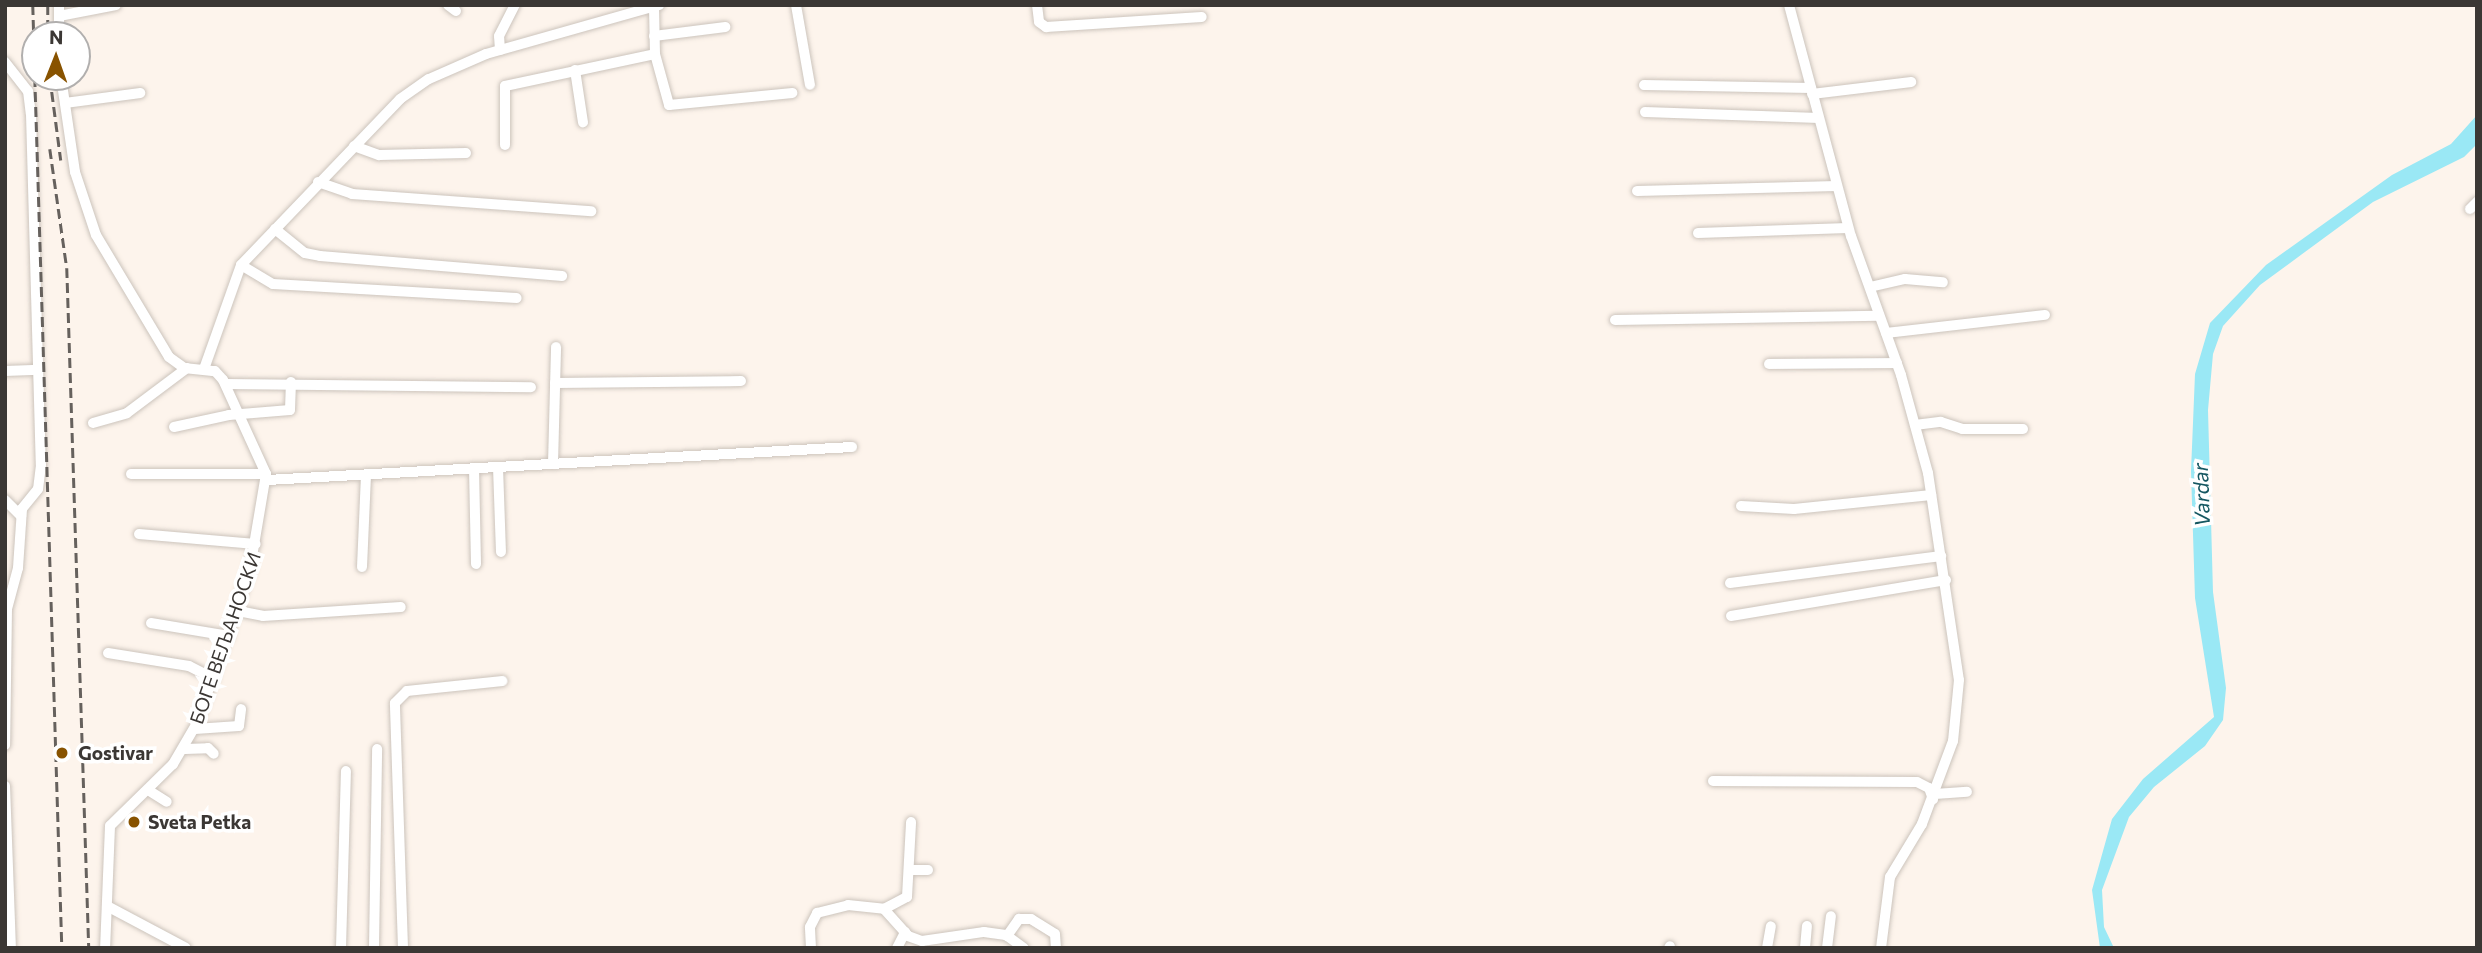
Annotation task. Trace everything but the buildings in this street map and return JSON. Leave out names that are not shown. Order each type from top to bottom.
[{"type":"street","points":[[59,11],[116,5]]},
{"type":"street","points":[[500,50],[499,36],[515,5]]},
{"type":"street","points":[[796,5],[810,85]]},
{"type":"street","points":[[1038,5],[1039,22],[1046,27],[1202,17]]},
{"type":"street","points":[[1789,5],[1849,228],[1897,363],[1914,425],[1931,495],[1959,680],[1957,716],[1934,797],[1890,877],[1881,948]]},
{"type":"street","points":[[204,369],[240,265],[374,122],[429,79],[500,50],[656,6],[655,54],[665,102],[673,106],[792,93]]},
{"type":"street","points":[[654,36],[725,27]]},
{"type":"street","points":[[505,145],[505,86],[655,54]]},
{"type":"street","points":[[5,62],[28,91],[31,114],[40,483],[21,516],[7,609],[5,745]]},
{"type":"street","points":[[575,70],[583,122]]},
{"type":"street","points":[[1644,85],[1811,91],[1911,82]]},
{"type":"street","points":[[63,91],[75,172],[96,235],[160,345],[176,363],[187,368],[215,371],[226,384],[266,477]]},
{"type":"street","points":[[65,103],[140,93]]},
{"type":"street","points":[[1645,112],[1818,118]]},
{"type":"street","points":[[354,146],[379,155],[466,153]]},
{"type":"street","points":[[318,182],[352,194],[591,211]]},
{"type":"street","points":[[1637,191],[1837,186]]},
{"type":"street","points":[[1698,233],[1849,228]]},
{"type":"street","points":[[275,229],[305,253]]},
{"type":"street","points":[[290,248],[305,253],[562,276]]},
{"type":"street","points":[[240,265],[273,284],[517,298]]},
{"type":"street","points":[[1870,287],[1905,279],[1943,282]]},
{"type":"street","points":[[1886,332],[2045,314]]},
{"type":"street","points":[[1615,320],[1879,316]]},
{"type":"street","points":[[553,464],[556,346]]},
{"type":"street","points":[[1769,364],[1897,363]]},
{"type":"street","points":[[93,423],[127,413],[187,368]]},
{"type":"street","points":[[5,371],[39,370]]},
{"type":"street","points":[[226,384],[291,382],[531,387]]},
{"type":"street","points":[[174,427],[240,415],[290,410],[291,382]]},
{"type":"street","points":[[555,383],[741,382]]},
{"type":"street","points":[[1914,425],[1941,422],[1962,429],[2023,429]]},
{"type":"street","points":[[131,474],[266,477],[366,475],[852,447]]},
{"type":"street","points":[[498,467],[502,552]]},
{"type":"street","points":[[474,468],[476,564]]},
{"type":"street","points":[[362,567],[366,475]]},
{"type":"street","name":"БОГЕ ВЕЉАНОСКИ","points":[[105,948],[110,826],[148,790],[185,749],[195,729],[238,611],[257,544],[266,477]]},
{"type":"street","points":[[1741,506],[1794,509],[1931,495]]},
{"type":"street","points":[[5,500],[21,516]]},
{"type":"street","points":[[139,534],[257,544]]},
{"type":"street","points":[[1730,583],[1941,556]]},
{"type":"street","points":[[1731,616],[1945,580]]},
{"type":"street","points":[[238,611],[263,616],[401,607]]},
{"type":"street","points":[[152,623],[229,636]]},
{"type":"street","points":[[108,653],[189,666],[215,679]]},
{"type":"street","points":[[403,948],[395,704],[407,691],[502,681]]},
{"type":"street","points":[[195,729],[239,726],[241,709]]},
{"type":"street","points":[[185,749],[208,748],[214,754]]},
{"type":"street","points":[[374,948],[377,784],[375,753]]},
{"type":"street","points":[[341,948],[346,771]]},
{"type":"street","points":[[1713,781],[1917,782],[1928,788],[1934,797]]},
{"type":"street","points":[[5,786],[11,948]]},
{"type":"street","points":[[148,790],[167,802]]},
{"type":"street","points":[[1934,797],[1967,792]]},
{"type":"street","points":[[811,948],[810,927],[821,909],[848,905],[884,909],[907,897],[911,822]]},
{"type":"street","points":[[909,870],[928,870]]},
{"type":"street","points":[[107,906],[186,948]]},
{"type":"street","points":[[884,909],[905,932],[928,942],[974,932],[1007,936],[1024,948]]},
{"type":"street","points":[[1827,948],[1831,916]]},
{"type":"street","points":[[1007,936],[1019,919],[1031,919],[1055,934],[1056,948]]},
{"type":"street","points":[[1768,948],[1771,926]]},
{"type":"street","points":[[1805,948],[1807,926]]},
{"type":"street","points":[[897,948],[905,932]]},
{"type":"water","name":"Vardar","points":[[2477,115],[2477,144],[2464,157],[2373,202],[2260,285],[2223,326],[2213,354],[2208,410],[2213,592],[2226,688],[2223,720],[2205,746],[2154,787],[2129,817],[2102,890],[2104,927],[2114,948],[2100,948],[2092,890],[2112,819],[2143,779],[2214,717],[2195,598],[2191,471],[2195,374],[2210,323],[2266,265],[2392,175],[2451,144]]},
{"type":"railway","points":[[33,5],[33,21]]},
{"type":"railway","points":[[48,5],[48,21]]},
{"type":"railway","points":[[35,91],[62,948]]},
{"type":"railway","points":[[52,91],[61,160]]},
{"type":"railway","points":[[50,149],[67,268],[89,948]]},
{"type":"place","name":"Gostivar","points":[[62,753]]},
{"type":"place","name":"Sveta Petka","points":[[134,822]]}]
